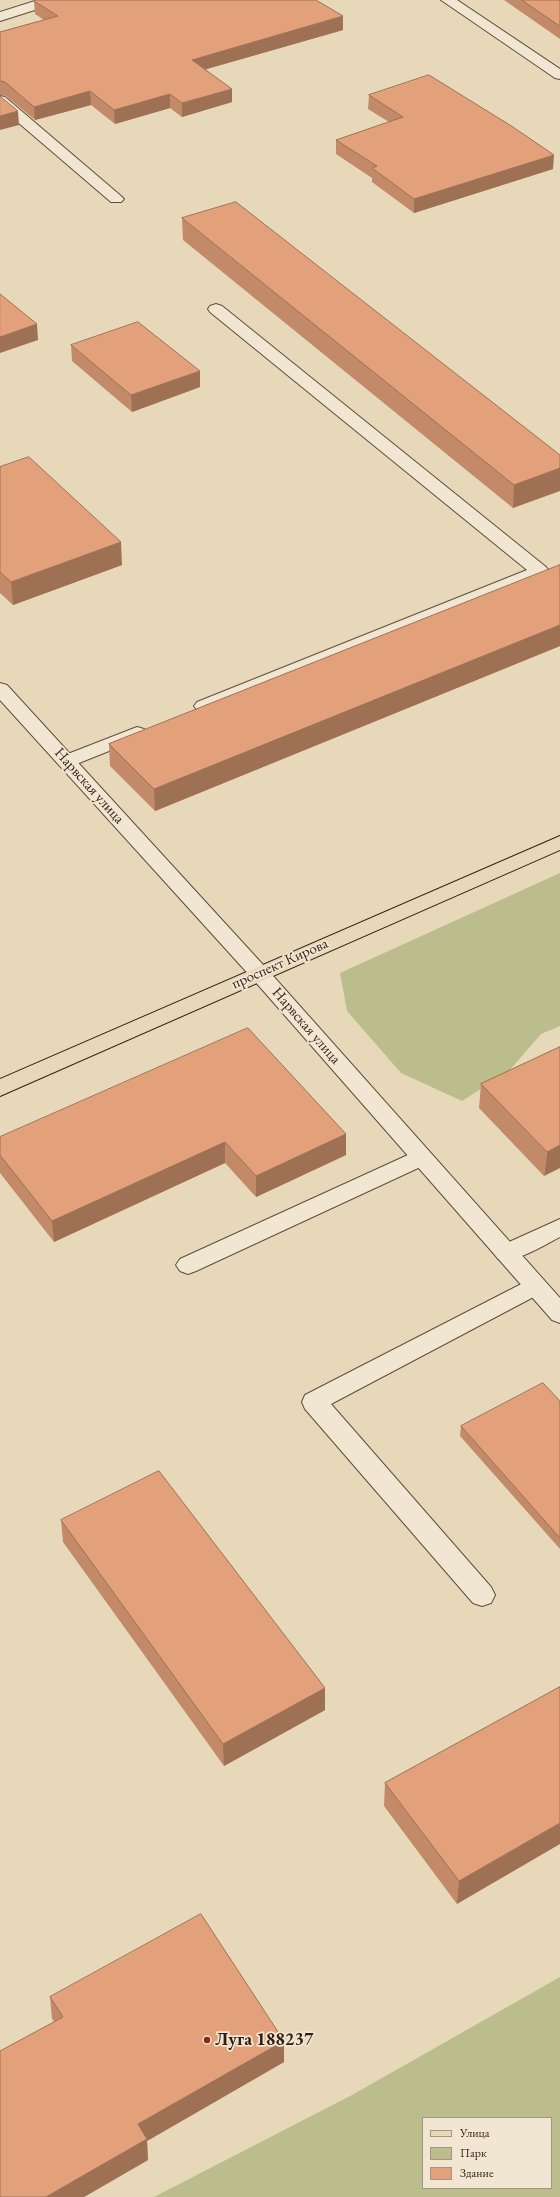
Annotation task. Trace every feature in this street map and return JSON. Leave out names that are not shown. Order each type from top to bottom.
[{"type":"main road","name":"проспект Кирова","points":[[0,1088],[560,842]]},
{"type":"street","points":[[0,17],[52,0]]},
{"type":"street","points":[[448,0],[560,75]]},
{"type":"street","points":[[0,100],[116,199]]},
{"type":"street","points":[[186,714],[540,571],[216,309]]},
{"type":"street","name":"Нарвская улица","points":[[0,689],[259,973],[560,1314]]},
{"type":"street","points":[[67,761],[156,726]]},
{"type":"street","points":[[188,1265],[421,1156]]},
{"type":"street","points":[[506,1253],[560,1227]]},
{"type":"street","points":[[482,1595],[314,1402],[535,1286]]},
{"type":"green space","points":[[560,873],[560,1026],[541,1034],[508,1072],[462,1101],[401,1073],[347,1011],[340,973]]},
{"type":"green space","points":[[560,1977],[560,2197],[154,2197],[352,2095]]},
{"type":"building","points":[[316,0],[343,16],[192,60],[232,89],[182,103],[170,94],[114,110],[90,91],[34,107],[5,82],[0,81],[0,32],[58,16],[34,1]]},
{"type":"building","points":[[522,0],[560,0],[560,26]]},
{"type":"building","points":[[429,75],[513,127],[554,155],[414,199],[372,168],[377,166],[336,140],[403,117],[369,95]]},
{"type":"building","points":[[0,96],[18,111],[0,116]]},
{"type":"building","points":[[236,202],[560,455],[560,468],[514,485],[182,218]]},
{"type":"building","points":[[0,294],[37,324],[0,337]]},
{"type":"building","points":[[138,322],[200,371],[131,395],[71,345]]},
{"type":"building","points":[[29,457],[121,542],[11,582],[0,572],[0,467]]},
{"type":"building","points":[[560,565],[560,625],[154,789],[109,744]]},
{"type":"building","points":[[248,1028],[346,1134],[256,1176],[225,1142],[52,1221],[0,1155],[0,1137]]},
{"type":"building","points":[[560,1047],[560,1145],[547,1152],[481,1084]]},
{"type":"building","points":[[543,1383],[560,1401],[560,1538],[461,1426]]},
{"type":"building","points":[[159,1471],[325,1688],[223,1744],[61,1520]]},
{"type":"building","points":[[560,1687],[560,1823],[459,1881],[385,1783]]},
{"type":"building","points":[[201,1914],[284,2041],[138,2124],[147,2139],[46,2197],[0,2197],[0,2051],[63,2017],[50,1997]]},
{"type":"place","name":"Луга 188237","points":[[207,2040]]}]
